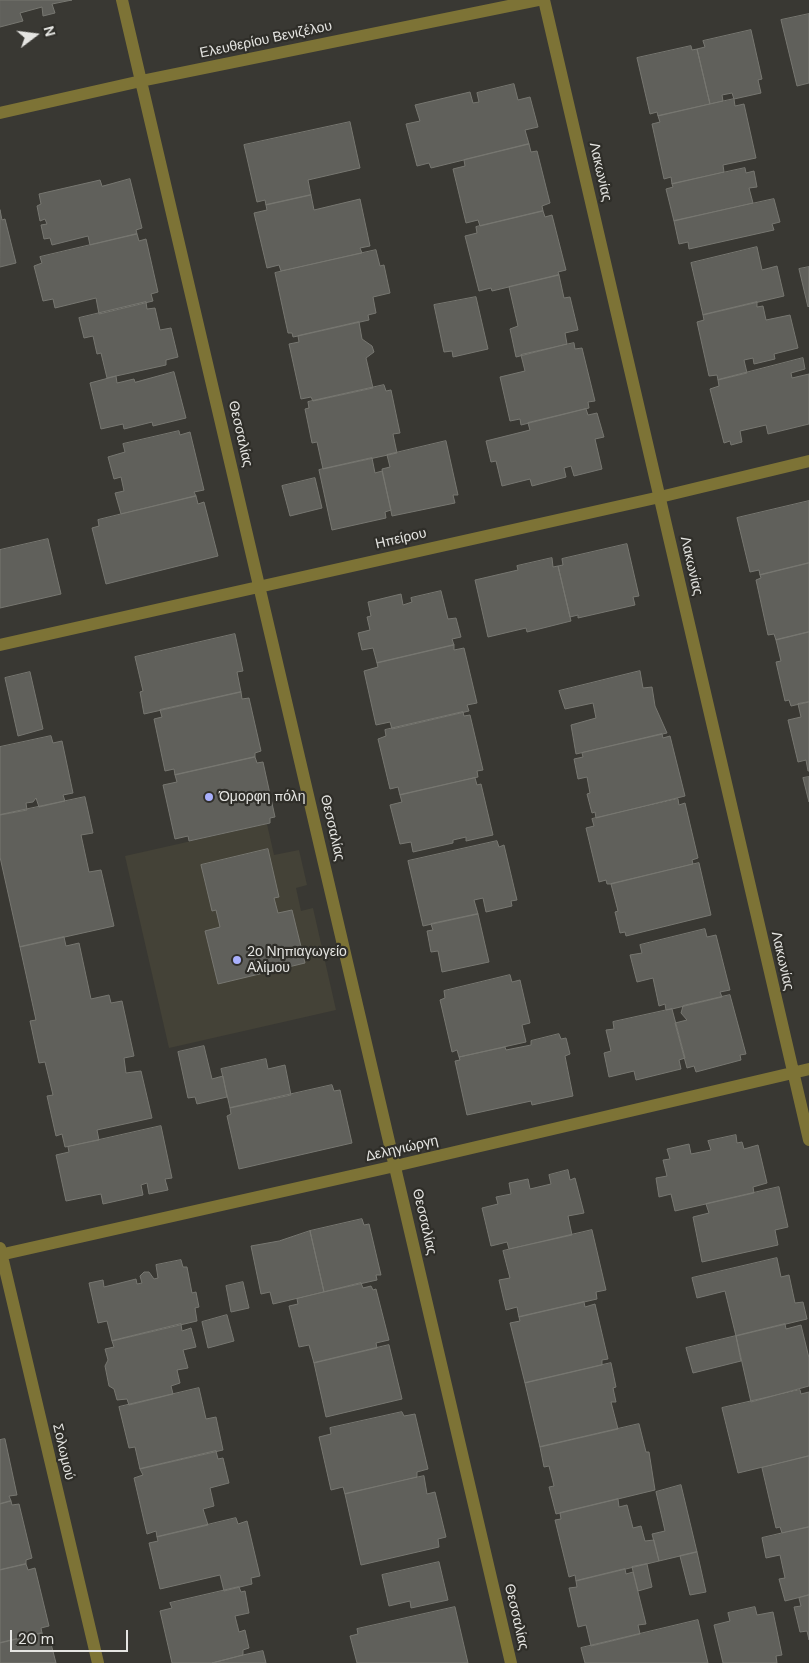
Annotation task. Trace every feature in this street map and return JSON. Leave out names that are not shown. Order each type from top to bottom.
[{"type":"street","name":"Θεσσαλίας","points":[[122,0],[511,1663]]},
{"type":"street","name":"Ελευθερίου Βενιζέλου","points":[[0,113],[142,81],[538,0]]},
{"type":"street","name":"Λακωνίας","points":[[544,0],[809,1140]]},
{"type":"street","name":"Ηπείρου","points":[[0,644],[660,497],[809,461]]},
{"type":"street","name":"Δεληγιώργη","points":[[1,1253],[395,1166],[809,1070]]},
{"type":"street","name":"Σολωμού","points":[[1,1253],[98,1663]]},
{"type":"shaded area","name":"2ο Νηπιαγωγείο Αλίμου","points":[[267,824],[274,855],[299,850],[307,885],[296,888],[301,911],[313,908],[336,1010],[169,1048],[125,856]]},
{"type":"building","points":[[0,0],[72,0],[52,4],[55,13],[43,16],[42,7],[20,13],[23,21],[0,27]]},
{"type":"building","points":[[809,14],[809,83],[797,86],[781,20]]},
{"type":"building","points":[[751,30],[762,79],[758,80],[761,93],[734,99],[732,93],[722,95],[723,101],[710,104],[697,49],[705,47],[703,41]]},
{"type":"building","points":[[691,46],[692,50],[697,49],[710,104],[658,116],[657,112],[650,114],[637,58]]},
{"type":"building","points":[[514,84],[518,100],[530,97],[538,127],[525,130],[529,144],[431,168],[429,163],[417,166],[406,124],[420,121],[415,105],[470,92],[473,103],[479,102],[477,93]]},
{"type":"building","points":[[734,99],[735,106],[744,104],[756,158],[723,165],[724,172],[672,184],[671,177],[664,179],[652,124],[660,122],[658,116]]},
{"type":"building","points":[[350,122],[360,168],[308,180],[311,195],[266,205],[265,200],[257,202],[244,145]]},
{"type":"building","points":[[529,144],[531,152],[537,151],[550,203],[542,206],[543,211],[480,226],[478,220],[466,223],[453,169],[465,166],[464,160]]},
{"type":"building","points":[[745,168],[746,173],[754,171],[757,187],[749,188],[753,203],[674,221],[666,189],[673,187],[672,184]]},
{"type":"building","points":[[130,179],[142,228],[136,230],[137,234],[90,245],[88,236],[52,245],[50,238],[44,239],[41,225],[47,224],[45,219],[40,221],[37,206],[41,204],[39,194],[100,180],[102,186]]},
{"type":"building","points":[[311,195],[314,210],[360,199],[370,246],[360,248],[362,253],[281,271],[279,265],[267,268],[254,213],[267,210],[266,205]]},
{"type":"building","points":[[774,199],[780,222],[772,224],[774,230],[689,249],[688,242],[679,244],[674,221]]},
{"type":"building","points":[[0,210],[2,220],[5,219],[16,263],[0,267]]},
{"type":"building","points":[[543,211],[545,217],[552,215],[566,270],[558,272],[559,275],[492,291],[491,288],[479,291],[465,236],[477,233],[476,227]]},
{"type":"building","points":[[137,234],[139,241],[146,239],[158,292],[151,294],[153,301],[99,314],[96,298],[55,308],[53,299],[43,301],[34,266],[42,263],[40,257]]},
{"type":"building","points":[[757,247],[762,270],[777,266],[784,296],[703,315],[691,263]]},
{"type":"building","points":[[376,250],[380,266],[384,265],[390,293],[373,297],[376,313],[368,315],[369,320],[293,337],[292,333],[288,333],[275,273]]},
{"type":"building","points":[[809,267],[809,306],[808,307],[799,269]]},
{"type":"building","points":[[559,275],[564,298],[570,297],[578,330],[565,333],[567,344],[516,357],[510,329],[518,326],[509,287]]},
{"type":"building","points":[[476,297],[488,349],[453,357],[452,351],[444,352],[434,305]]},
{"type":"building","points":[[146,302],[147,309],[155,308],[160,330],[171,328],[178,357],[166,360],[166,365],[107,378],[101,353],[97,354],[93,336],[84,338],[79,318]]},
{"type":"building","points":[[757,302],[757,307],[763,306],[766,320],[790,315],[798,348],[774,354],[775,359],[754,364],[753,358],[744,360],[747,373],[718,380],[717,375],[709,376],[697,322],[704,320],[703,315]]},
{"type":"building","points":[[359,322],[362,339],[372,346],[374,352],[366,358],[373,388],[313,401],[311,397],[301,399],[289,344],[299,342],[298,336]]},
{"type":"building","points":[[574,343],[575,349],[582,348],[595,401],[588,402],[589,408],[521,425],[520,419],[510,421],[500,377],[525,371],[521,355]]},
{"type":"building","points":[[803,358],[805,369],[791,373],[792,378],[809,374],[809,424],[768,434],[766,425],[740,431],[742,442],[731,445],[730,441],[724,443],[710,389],[719,386],[718,380]]},
{"type":"building","points":[[174,372],[186,418],[153,426],[152,422],[124,429],[123,424],[101,429],[90,383],[116,376],[117,383],[134,379],[135,382]]},
{"type":"building","points":[[384,385],[386,391],[391,390],[400,433],[393,434],[397,453],[323,469],[317,442],[312,443],[305,409],[309,408],[308,402]]},
{"type":"building","points":[[586,409],[588,415],[597,413],[604,437],[595,439],[602,469],[574,476],[571,466],[564,468],[566,477],[532,486],[530,479],[502,486],[496,461],[491,462],[486,441],[530,430],[528,423]]},
{"type":"building","points":[[179,431],[180,435],[190,432],[204,490],[194,492],[196,496],[121,514],[115,493],[124,491],[121,477],[114,479],[108,457],[125,452],[123,444]]},
{"type":"building","points":[[446,441],[458,495],[453,495],[455,503],[392,516],[382,469],[390,467],[387,455]]},
{"type":"building","points":[[372,458],[375,473],[382,471],[391,510],[385,512],[386,518],[332,530],[319,470]]},
{"type":"building","points":[[315,478],[322,508],[290,516],[282,486]]},
{"type":"building","points":[[196,496],[198,504],[204,502],[218,556],[106,584],[92,528],[99,526],[98,520]]},
{"type":"building","points":[[809,501],[809,563],[760,575],[759,570],[750,572],[737,518]]},
{"type":"building","points":[[48,539],[61,594],[0,608],[0,550]]},
{"type":"building","points":[[627,544],[639,596],[633,597],[635,605],[578,618],[578,615],[570,617],[558,566],[563,565],[562,559]]},
{"type":"building","points":[[552,558],[553,567],[558,566],[571,621],[527,632],[526,628],[488,637],[475,580],[518,570],[517,566]]},
{"type":"building","points":[[809,563],[809,632],[776,640],[774,634],[768,635],[756,580],[761,578],[760,575]]},
{"type":"building","points":[[441,591],[448,619],[456,618],[461,637],[452,639],[454,645],[377,663],[373,648],[362,650],[358,633],[370,630],[367,617],[371,616],[368,602],[401,594],[403,605],[412,602],[411,598]]},
{"type":"building","points":[[809,632],[809,702],[791,706],[789,700],[785,701],[776,662],[781,661],[776,640]]},
{"type":"building","points":[[235,634],[243,671],[237,672],[241,692],[144,714],[140,692],[143,691],[135,657]]},
{"type":"building","points":[[454,645],[454,650],[464,648],[477,703],[467,705],[469,711],[392,729],[390,722],[376,725],[364,671],[378,667],[377,663]]},
{"type":"building","points":[[640,671],[643,688],[652,687],[655,706],[667,733],[576,754],[571,725],[596,718],[593,703],[565,709],[559,691]]},
{"type":"building","points":[[30,672],[43,729],[18,736],[5,678]]},
{"type":"building","points":[[241,692],[242,699],[249,698],[261,751],[255,753],[255,757],[175,775],[174,769],[165,771],[154,719],[162,717],[160,710]]},
{"type":"building","points":[[809,702],[808,771],[806,760],[798,762],[788,720],[801,717],[798,704]]},
{"type":"building","points":[[463,712],[464,716],[470,715],[483,770],[477,771],[478,777],[400,795],[398,787],[390,789],[378,739],[386,736],[385,730]]},
{"type":"building","points":[[662,734],[663,738],[670,736],[685,796],[596,818],[595,812],[592,813],[587,794],[590,793],[587,777],[578,779],[574,759],[583,757],[582,753]]},
{"type":"building","points":[[51,736],[53,743],[62,741],[73,793],[63,795],[65,801],[39,807],[36,798],[33,802],[26,803],[27,810],[0,815],[0,747]]},
{"type":"building","points":[[255,757],[257,763],[263,762],[275,817],[270,818],[270,823],[189,841],[188,836],[175,839],[163,785],[177,782],[175,775]]},
{"type":"building","points":[[809,777],[809,802],[803,778]]},
{"type":"building","points":[[475,778],[477,785],[481,784],[493,835],[466,841],[466,837],[453,840],[453,843],[413,852],[411,842],[400,844],[390,805],[402,802],[400,795]]},
{"type":"building","points":[[85,797],[93,833],[81,835],[89,872],[101,870],[114,926],[20,947],[0,857],[0,815]]},
{"type":"building","points":[[678,799],[679,805],[685,803],[698,858],[692,860],[693,864],[611,884],[607,884],[606,880],[599,882],[586,828],[594,826],[592,819]]},
{"type":"building","points":[[497,841],[499,847],[504,845],[517,900],[511,901],[512,906],[486,912],[483,898],[474,900],[478,914],[423,926],[408,861]]},
{"type":"building","points":[[268,849],[279,897],[274,898],[278,913],[292,910],[305,963],[218,984],[205,931],[220,927],[216,910],[212,911],[201,865]]},
{"type":"building","points":[[699,863],[711,915],[626,936],[625,932],[620,933],[615,912],[618,911],[611,884]]},
{"type":"building","points":[[478,914],[489,962],[442,972],[438,951],[431,952],[427,931],[433,930],[431,924]]},
{"type":"building","points":[[705,929],[707,937],[716,935],[730,990],[720,992],[722,997],[666,1010],[665,1004],[659,1006],[653,978],[637,982],[630,955],[642,953],[640,945]]},
{"type":"building","points":[[64,937],[66,946],[79,943],[91,999],[109,995],[111,1003],[122,1001],[134,1056],[124,1058],[126,1073],[141,1071],[152,1118],[97,1130],[99,1140],[65,1147],[62,1134],[56,1136],[47,1096],[53,1095],[45,1062],[39,1063],[30,1021],[36,1020],[20,947]]},
{"type":"building","points":[[510,975],[512,982],[520,980],[530,1023],[522,1025],[526,1042],[459,1057],[457,1050],[452,1052],[440,1000],[445,998],[444,991]]},
{"type":"building","points":[[730,995],[746,1054],[740,1055],[741,1060],[696,1072],[694,1066],[687,1068],[675,1023],[687,1020],[681,1013],[683,1006]]},
{"type":"building","points":[[672,1009],[685,1058],[679,1060],[681,1069],[636,1080],[634,1071],[609,1077],[604,1053],[611,1051],[606,1030],[614,1029],[613,1022]]},
{"type":"building","points":[[559,1034],[561,1039],[566,1038],[570,1054],[565,1056],[573,1096],[532,1105],[531,1101],[467,1115],[455,1061],[460,1060],[459,1057],[505,1047],[506,1050],[531,1045],[531,1041]]},
{"type":"building","points":[[204,1046],[212,1079],[223,1076],[227,1097],[197,1104],[195,1097],[188,1098],[178,1052]]},
{"type":"building","points":[[266,1059],[268,1069],[285,1065],[291,1095],[230,1108],[221,1069]]},
{"type":"building","points":[[332,1085],[334,1091],[340,1090],[352,1143],[239,1169],[227,1116],[231,1114],[230,1108]]},
{"type":"building","points":[[161,1126],[172,1178],[165,1179],[168,1190],[149,1194],[147,1183],[141,1185],[143,1195],[103,1204],[101,1194],[66,1201],[56,1155],[69,1152],[68,1147]]},
{"type":"building","points":[[736,1135],[737,1143],[742,1142],[744,1149],[758,1145],[767,1183],[753,1187],[754,1193],[675,1211],[671,1194],[659,1197],[656,1178],[667,1176],[663,1160],[670,1159],[667,1149],[689,1144],[691,1154],[711,1150],[708,1141]]},
{"type":"building","points":[[568,1170],[570,1180],[575,1178],[584,1213],[568,1216],[572,1235],[509,1249],[507,1242],[491,1246],[482,1208],[498,1204],[496,1197],[511,1194],[509,1183],[528,1179],[530,1189],[551,1184],[549,1175]]},
{"type":"building","points":[[779,1187],[788,1227],[775,1230],[778,1245],[702,1262],[693,1217],[709,1213],[706,1204]]},
{"type":"building","points":[[362,1219],[364,1225],[369,1224],[381,1275],[376,1275],[377,1280],[324,1292],[310,1231]]},
{"type":"building","points":[[592,1230],[606,1290],[596,1292],[597,1299],[519,1317],[517,1307],[506,1310],[499,1280],[510,1278],[503,1251]]},
{"type":"building","points":[[310,1231],[324,1292],[273,1304],[270,1292],[261,1294],[251,1246],[279,1241]]},
{"type":"building","points":[[777,1258],[781,1277],[789,1275],[795,1303],[803,1302],[807,1319],[736,1336],[725,1291],[697,1298],[692,1278]]},
{"type":"building","points":[[181,1260],[183,1267],[187,1267],[192,1293],[196,1292],[199,1307],[195,1308],[197,1321],[112,1341],[107,1321],[98,1323],[89,1283],[103,1280],[104,1287],[136,1279],[137,1284],[142,1283],[140,1276],[144,1272],[149,1272],[154,1279],[158,1278],[156,1265]]},
{"type":"building","points":[[243,1282],[249,1308],[231,1312],[226,1286]]},
{"type":"building","points":[[361,1283],[363,1288],[371,1286],[373,1290],[376,1289],[389,1340],[376,1343],[377,1348],[314,1363],[309,1345],[299,1347],[289,1306],[298,1304],[297,1299]]},
{"type":"building","points":[[584,1302],[585,1307],[595,1304],[608,1359],[602,1360],[602,1365],[525,1383],[510,1323],[520,1321],[519,1317]]},
{"type":"building","points":[[227,1315],[234,1341],[208,1348],[202,1322]]},
{"type":"building","points":[[181,1324],[182,1331],[191,1328],[196,1347],[183,1350],[188,1368],[177,1370],[180,1383],[171,1386],[173,1394],[129,1405],[127,1399],[117,1400],[114,1389],[109,1386],[105,1366],[108,1360],[105,1349],[114,1347],[112,1341]]},
{"type":"building","points":[[785,1324],[786,1329],[801,1325],[809,1358],[809,1386],[751,1402],[736,1336]]},
{"type":"building","points":[[736,1336],[741,1361],[693,1373],[686,1348]]},
{"type":"building","points":[[389,1345],[402,1399],[326,1417],[314,1363]]},
{"type":"building","points":[[611,1363],[616,1387],[613,1388],[616,1402],[611,1402],[618,1429],[540,1447],[525,1383]]},
{"type":"building","points":[[199,1388],[206,1419],[216,1417],[223,1450],[140,1469],[135,1447],[129,1448],[119,1407]]},
{"type":"building","points":[[800,1390],[801,1394],[809,1392],[809,1456],[738,1473],[722,1408]]},
{"type":"building","points":[[402,1412],[404,1416],[415,1414],[428,1469],[417,1472],[417,1477],[345,1494],[343,1487],[331,1490],[319,1437],[331,1434],[330,1428]]},
{"type":"building","points":[[639,1424],[646,1452],[649,1452],[655,1490],[556,1514],[549,1487],[554,1486],[549,1466],[544,1467],[540,1447]]},
{"type":"building","points":[[5,1439],[17,1495],[9,1496],[11,1501],[0,1504],[0,1440]]},
{"type":"building","points":[[216,1451],[218,1459],[223,1458],[229,1483],[210,1488],[214,1506],[203,1509],[208,1525],[157,1537],[156,1531],[147,1534],[134,1478],[143,1475],[140,1469]]},
{"type":"building","points":[[809,1456],[809,1527],[782,1533],[780,1527],[776,1528],[762,1468]]},
{"type":"building","points":[[424,1476],[427,1494],[435,1492],[446,1537],[438,1539],[439,1547],[361,1565],[345,1494]]},
{"type":"building","points":[[681,1485],[697,1552],[659,1561],[652,1534],[665,1531],[656,1492]]},
{"type":"building","points":[[618,1499],[619,1507],[627,1505],[633,1528],[641,1526],[645,1541],[654,1540],[659,1561],[576,1581],[575,1575],[569,1577],[555,1520],[561,1519],[560,1513]]},
{"type":"building","points":[[11,1501],[12,1505],[19,1504],[32,1558],[26,1560],[26,1564],[0,1570],[0,1504]]},
{"type":"building","points":[[236,1518],[238,1524],[247,1521],[260,1576],[251,1578],[252,1584],[224,1591],[220,1575],[160,1589],[149,1543],[158,1541],[157,1537]]},
{"type":"building","points":[[809,1527],[809,1595],[785,1601],[779,1579],[785,1578],[780,1555],[766,1558],[762,1538]]},
{"type":"building","points":[[697,1552],[706,1592],[690,1595],[680,1556]]},
{"type":"building","points":[[439,1562],[448,1600],[411,1608],[410,1601],[389,1606],[382,1575]]},
{"type":"building","points":[[26,1564],[28,1570],[35,1568],[49,1626],[41,1628],[42,1633],[0,1643],[0,1570]]},
{"type":"building","points":[[647,1564],[652,1587],[638,1591],[632,1567]]},
{"type":"building","points":[[625,1569],[626,1574],[633,1572],[646,1624],[638,1625],[640,1634],[591,1646],[586,1625],[578,1627],[569,1588],[577,1587],[576,1581]]},
{"type":"building","points":[[239,1587],[241,1592],[245,1591],[249,1613],[235,1616],[239,1632],[245,1630],[249,1648],[243,1650],[243,1655],[212,1663],[172,1663],[160,1611],[172,1608],[170,1603]]},
{"type":"building","points":[[809,1595],[809,1640],[807,1631],[800,1632],[794,1607],[801,1606],[799,1598]]},
{"type":"building","points":[[455,1607],[468,1663],[357,1663],[350,1636],[358,1634],[357,1629]]},
{"type":"building","points":[[755,1607],[757,1615],[773,1612],[782,1655],[776,1656],[777,1663],[723,1663],[714,1625],[730,1621],[728,1613]]},
{"type":"building","points":[[698,1620],[708,1663],[585,1663],[581,1648]]},
{"type":"building","points":[[42,1633],[43,1637],[49,1636],[56,1663],[0,1663],[0,1643]]},
{"type":"building","points":[[263,1651],[266,1663],[212,1663],[243,1655]]},
{"type":"place","name":"Όμορφη πόλη","points":[[209,797]]},
{"type":"place","name":"2ο Νηπιαγωγείο Αλίμου","points":[[237,960]]}]
